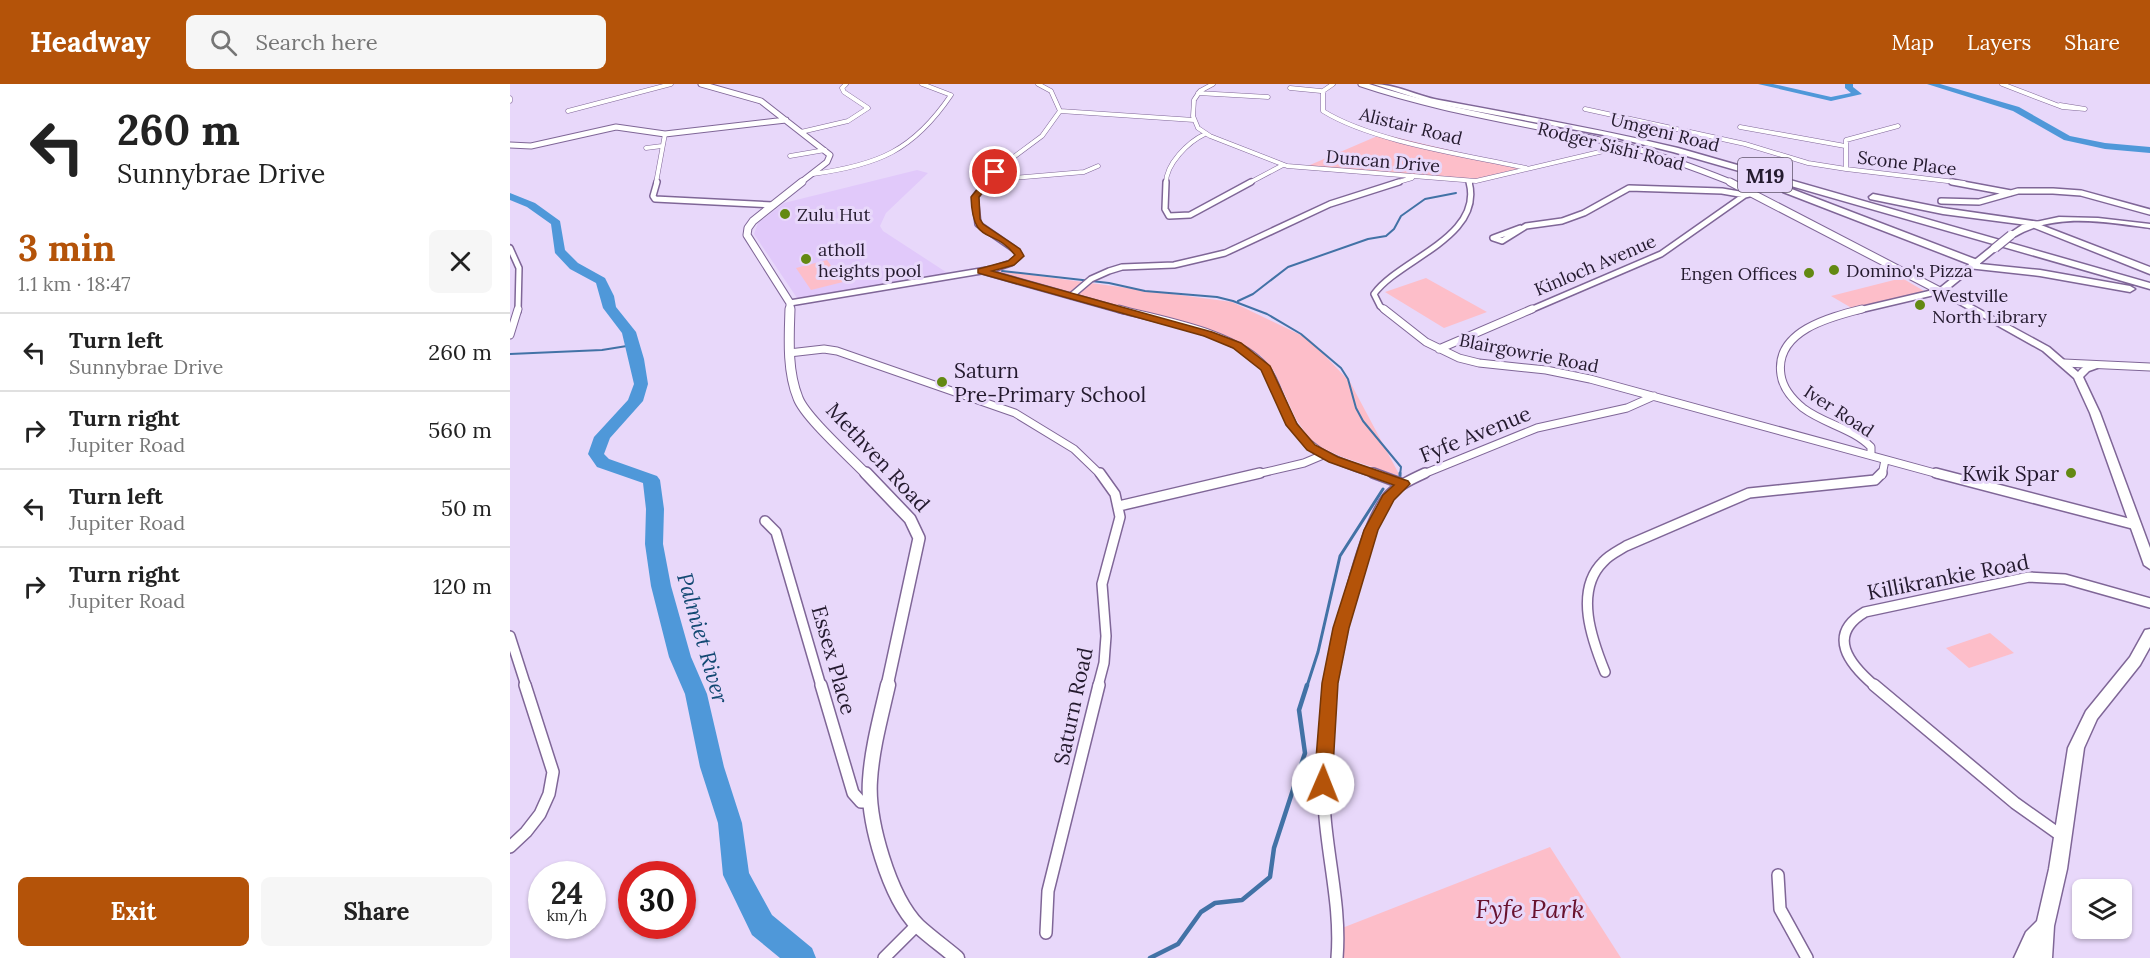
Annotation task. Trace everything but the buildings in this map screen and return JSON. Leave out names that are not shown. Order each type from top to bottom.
[{"type":"highway","name":"Umgeni Road","points":[[1376,84],[1432,101],[1675,150],[2150,286]]},
{"type":"highway","name":"Umgeni Road","points":[[1390,84],[1452,101],[1642,137],[2150,279]]},
{"type":"highway","points":[[1675,150],[1977,263],[2091,281],[2150,294]]},
{"type":"highway","points":[[1739,163],[1892,201],[2032,225],[2150,271]]},
{"type":"main road","points":[[1940,291],[2011,236],[2032,225],[2078,220],[2150,226]]},
{"type":"main road","name":"Rodger Sishi Road","points":[[1940,291],[2013,329],[2064,363],[2078,377],[2095,413],[2142,533],[2150,565]]},
{"type":"main road","points":[[2078,377],[2083,371],[2097,365]]},
{"type":"main road","points":[[2043,958],[2045,926],[2063,838],[2076,748],[2091,714],[2146,652],[2150,634]]},
{"type":"main road","points":[[2023,958],[2033,939],[2045,926]]},
{"type":"street","points":[[568,111],[672,84]]},
{"type":"street","points":[[701,84],[759,100],[830,155],[830,158],[813,174],[753,221],[748,228],[747,235],[790,303],[982,271],[1011,263],[1019,256],[1017,250],[977,222],[975,197],[1004,164],[1042,136],[1059,111]]},
{"type":"street","points":[[801,132],[848,121],[868,108],[843,90],[846,84]]},
{"type":"street","points":[[813,174],[877,160],[895,152],[927,123],[951,95],[922,84]]},
{"type":"street","points":[[1038,84],[1051,91],[1059,111]]},
{"type":"street","points":[[1213,84],[1198,93],[1194,100],[1194,120],[1205,134],[1192,140],[1166,173],[1165,208],[1169,216],[1190,215],[1283,165]]},
{"type":"street","points":[[1296,89],[1304,84]]},
{"type":"street","points":[[1290,88],[1321,91],[1333,84]]},
{"type":"street","name":"Rodger Sishi Road","points":[[1361,84],[1418,103],[1624,147],[1683,163],[1940,291]]},
{"type":"street","points":[[2002,84],[2060,105],[2085,110],[2080,107],[2060,105]]},
{"type":"street","name":"Alistair Road","points":[[1321,91],[1323,111],[1341,122],[1372,132],[1529,169]]},
{"type":"street","points":[[1198,93],[1268,97]]},
{"type":"street","points":[[1585,109],[1744,144],[1808,163],[1846,169]]},
{"type":"street","points":[[1059,111],[1194,120]]},
{"type":"street","points":[[510,145],[531,146],[616,127],[665,134],[766,123],[783,118]]},
{"type":"street","name":"Scone Place","points":[[1898,126],[1847,140],[1846,169],[1976,185],[2011,193]]},
{"type":"street","points":[[1740,127],[1794,136],[1812,142],[1845,146]]},
{"type":"street","points":[[665,134],[653,196],[656,199],[773,205]]},
{"type":"street","name":"Duncan Drive","points":[[1205,134],[1283,165],[1469,181],[1494,178],[1624,147]]},
{"type":"street","points":[[1794,136],[1805,135]]},
{"type":"street","points":[[646,148],[662,146]]},
{"type":"street","points":[[790,156],[825,150]]},
{"type":"street","points":[[988,180],[1084,172],[1098,166]]},
{"type":"street","points":[[1071,296],[1096,276],[1109,271],[1122,267],[1174,265],[1226,254],[1330,204],[1414,177]]},
{"type":"street","name":"Blairgowrie Road","points":[[1469,181],[1471,203],[1452,231],[1429,252],[1386,281],[1374,294],[1384,309],[1419,337],[1439,349],[1470,361],[1566,373],[1885,460]]},
{"type":"street","points":[[1520,228],[1503,240],[1496,241],[1493,237],[1520,228],[1575,217],[1617,193],[1632,188],[1749,194]]},
{"type":"street","points":[[1941,201],[1979,202],[2027,190],[2075,192],[2150,212]]},
{"type":"street","name":"Kinloch Avenue","points":[[1439,349],[1661,254],[1749,194]]},
{"type":"street","points":[[510,248],[517,260],[519,280],[518,314],[515,328],[510,335]]},
{"type":"street","points":[[982,271],[1208,334],[1242,349],[1266,368],[1296,432],[1311,448],[1323,455],[1403,484]]},
{"type":"street","name":"Iver Road","points":[[1870,455],[1871,447],[1864,440],[1805,409],[1790,396],[1780,373],[1781,354],[1791,341],[1817,322],[1861,309],[1940,291]]},
{"type":"street","name":"Methven Road","points":[[790,303],[789,353],[794,388],[804,407],[910,519],[919,538],[915,567],[877,732],[870,781],[871,802],[884,866],[899,901],[917,925],[957,958]]},
{"type":"street","points":[[789,353],[815,350],[837,351],[1015,413],[1067,444],[1090,463],[1108,484],[1119,506],[1304,463],[1323,455]]},
{"type":"street","points":[[2064,363],[2150,367]]},
{"type":"street","name":"Fyfe Avenue","points":[[1337,958],[1339,924],[1323,799],[1330,683],[1341,628],[1371,530],[1388,498],[1403,484],[1537,428],[1636,405],[1654,396]]},
{"type":"street","points":[[1605,672],[1597,653],[1587,608],[1587,594],[1600,566],[1609,556],[1626,546],[1749,493],[1875,480],[1882,475],[1885,460]]},
{"type":"street","name":"Iver Road","points":[[1885,460],[2142,533]]},
{"type":"street","name":"Saturn Road","points":[[1046,933],[1048,891],[1104,663],[1106,636],[1102,584],[1118,526],[1119,506]]},
{"type":"street","name":"Essex Place","points":[[765,521],[776,532],[854,793],[861,802],[871,802]]},
{"type":"street","name":"Killikrankie Road","points":[[2063,838],[2015,803],[1888,699],[1853,666],[1845,648],[1844,630],[1851,619],[1865,612],[2029,577],[2065,579],[2150,603]]},
{"type":"street","points":[[510,636],[549,756],[553,783],[546,803],[535,821],[510,847]]},
{"type":"street","points":[[1778,875],[1780,909],[1807,958]]},
{"type":"street","points":[[884,958],[917,925]]},
{"type":"shaded area","points":[[917,170],[928,173],[886,213],[880,226],[883,231],[949,274],[797,298],[754,234],[758,223],[784,203]]},
{"type":"green space","points":[[1382,134],[1529,169],[1469,181],[1303,168]]},
{"type":"green space","points":[[827,260],[843,282],[811,290],[796,268]]},
{"type":"green space","points":[[1002,271],[1232,302],[1309,339],[1350,382],[1400,476],[1342,457],[1313,444],[1296,419],[1274,371],[1261,356],[1232,339],[1086,297],[1071,296],[987,273]]},
{"type":"green space","points":[[1426,278],[1487,312],[1444,328],[1385,292]]},
{"type":"green space","points":[[1902,278],[1924,291],[1915,297],[1855,310],[1831,296]]},
{"type":"green space","points":[[1990,633],[2014,653],[1969,668],[1946,648]]},
{"type":"green space","name":"Fyfe Park","points":[[1550,847],[1621,958],[1333,958],[1337,930]]},
{"type":"waterway","points":[[1762,84],[1831,99],[1858,94],[1849,88],[1849,84]]},
{"type":"waterway","points":[[1931,84],[2016,109],[2067,138],[2105,146],[2150,150]]},
{"type":"waterway","points":[[1238,301],[1253,294],[1288,267],[1368,239],[1386,236],[1394,229],[1401,216],[1425,199],[1456,193]]},
{"type":"waterway","name":"Palmiet River","points":[[510,196],[531,205],[556,223],[559,251],[574,266],[601,281],[608,296],[610,308],[629,332],[641,384],[635,401],[602,437],[596,454],[603,463],[651,480],[655,509],[654,544],[661,586],[680,657],[696,694],[712,767],[730,823],[736,875],[762,925],[802,958]]},
{"type":"waterway","points":[[1002,271],[1109,283],[1145,291],[1217,297],[1267,314],[1301,334],[1341,368],[1348,379],[1356,408],[1363,421],[1401,467],[1400,475]]},
{"type":"waterway","points":[[510,354],[602,350],[633,345]]},
{"type":"waterway","points":[[1307,686],[1318,652],[1340,556],[1383,489]]},
{"type":"waterway","points":[[1150,958],[1178,944],[1201,912],[1215,903],[1242,900],[1270,877],[1274,848],[1305,753],[1299,710],[1307,685]]},
{"type":"place","name":"Zulu Hut","points":[[785,214]]},
{"type":"place","name":"atholl heights pool","points":[[806,259]]},
{"type":"place","name":"Domino's Pizza","points":[[1834,270]]},
{"type":"place","name":"Engen Offices","points":[[1809,273]]},
{"type":"place","name":"Westville North Library","points":[[1920,305]]},
{"type":"place","name":"Saturn Pre-Primary School","points":[[942,382]]},
{"type":"place","name":"Kwik Spar","points":[[2071,473]]},
{"type":"route","points":[[995,172],[977,192],[975,197],[976,219],[979,226],[1017,250],[1019,256],[1011,263],[982,271],[1208,334],[1237,345],[1250,353],[1266,368],[1292,425],[1300,438],[1311,448],[1323,455],[1403,484],[1388,498],[1378,513],[1341,628],[1330,683],[1323,784]]}]
